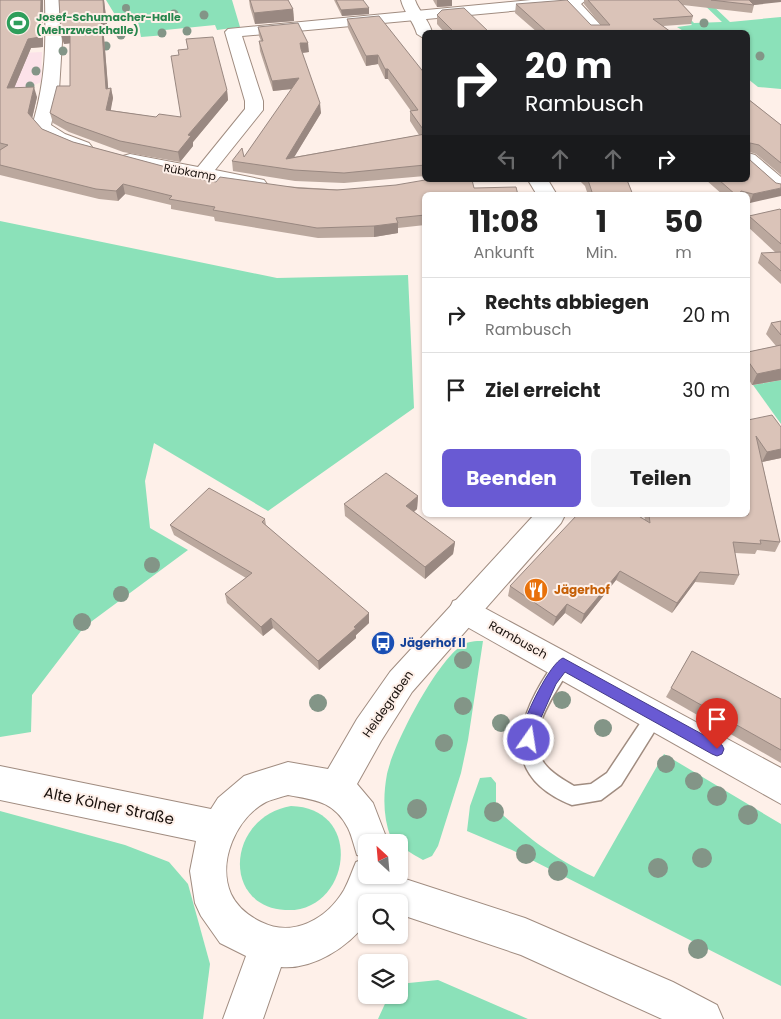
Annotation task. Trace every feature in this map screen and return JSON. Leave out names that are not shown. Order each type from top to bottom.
[{"type":"street","name":"Rübkamp","points":[[52,0],[54,42],[51,90],[44,112],[43,127],[59,138],[104,154],[273,186]]},
{"type":"street","points":[[408,0],[410,7],[421,20],[424,30]]},
{"type":"street","points":[[202,174],[254,110],[254,101],[233,32],[572,0],[597,30]]},
{"type":"street","points":[[750,161],[781,187]]},
{"type":"street","name":"Heidegraben","points":[[336,789],[369,730],[401,682],[464,610],[550,517]]},
{"type":"street","name":"Rambusch","points":[[464,610],[733,758],[781,787]]},
{"type":"street","points":[[366,884],[356,908],[339,927],[318,940],[294,947],[269,946],[246,937],[226,922],[213,901],[207,877],[209,852],[217,828],[234,805],[244,796],[262,786],[287,779],[312,780],[336,789],[355,806],[369,834]]},
{"type":"street","name":"Alte Kölner Straße","points":[[0,783],[217,828]]},
{"type":"street","points":[[379,884],[525,938],[659,996],[703,1019]]},
{"type":"street","points":[[242,1019],[269,946]]},
{"type":"lane","points":[[563,664],[552,680],[529,729],[529,752],[537,769],[572,796],[594,793],[614,779],[655,716]]},
{"type":"shaded area","points":[[42,52],[41,82],[26,89],[0,90],[0,54]]},
{"type":"green space","points":[[106,0],[232,0],[240,27],[217,30],[215,25],[165,30],[166,35],[141,37],[137,17],[117,18]]},
{"type":"green space","points":[[668,0],[672,0],[694,23],[722,22],[699,0],[707,0],[730,22],[781,17],[781,89],[758,87],[750,81],[750,30],[682,30],[677,27],[692,25]]},
{"type":"green space","points":[[0,221],[277,278],[408,275],[414,408],[268,511],[154,443],[145,481],[150,528],[188,550],[84,627],[32,695],[31,732],[0,737]]},
{"type":"green space","points":[[781,380],[781,424],[753,385]]},
{"type":"green space","points":[[474,641],[483,641],[461,773],[438,846],[432,856],[423,860],[408,850],[408,834],[390,834],[384,806],[387,774],[398,743],[428,686],[451,655],[461,646]]},
{"type":"green space","points":[[664,754],[781,824],[781,986],[512,850],[467,831],[470,806],[480,778],[491,777],[496,783],[496,809],[542,847],[594,877]]},
{"type":"green space","points":[[291,806],[315,811],[331,824],[339,841],[340,860],[335,879],[324,896],[307,907],[285,910],[264,905],[250,894],[242,878],[240,861],[244,843],[254,826],[270,813]]},
{"type":"green space","points":[[0,811],[125,845],[169,862],[188,884],[210,964],[203,1019],[0,1019]]},
{"type":"green space","points":[[438,980],[528,1019],[378,1019],[385,1004],[408,1004],[408,983]]},
{"type":"building","points":[[0,0],[41,0],[40,37],[28,39],[7,88],[34,87],[28,113],[42,129],[73,142],[166,167],[162,172],[216,182],[220,177],[298,188],[337,190],[396,185],[422,181],[472,182],[474,188],[516,187],[517,192],[422,192],[422,215],[396,218],[398,223],[374,226],[317,228],[213,210],[215,207],[169,199],[172,196],[123,184],[116,191],[96,189],[0,165],[0,150],[8,145],[0,143]]},
{"type":"building","points":[[59,0],[103,0],[104,15],[101,16],[106,89],[111,88],[106,110],[156,117],[159,114],[181,117],[171,56],[179,55],[178,50],[188,49],[186,39],[213,37],[227,90],[188,135],[191,136],[178,152],[120,141],[66,122],[50,113],[57,86],[70,86],[70,33],[61,35]]},
{"type":"building","points":[[250,0],[288,0],[293,9],[254,13]]},
{"type":"building","points":[[336,0],[363,0],[369,8],[341,10]]},
{"type":"building","points":[[567,0],[591,25],[610,25],[588,0],[678,0],[693,16],[653,19],[668,30],[545,30],[516,4]]},
{"type":"building","points":[[711,0],[749,0],[754,5]]},
{"type":"building","points":[[464,8],[487,30],[452,30],[437,15],[442,10]]},
{"type":"building","points":[[379,16],[422,70],[422,128],[410,111],[418,110],[388,69],[385,69],[378,55],[366,56],[347,19]]},
{"type":"building","points":[[298,23],[308,43],[300,43],[301,49],[320,103],[286,159],[422,135],[422,165],[344,173],[294,170],[232,161],[242,148],[244,157],[299,78],[272,81],[259,41],[263,41],[258,27]]},
{"type":"building","points":[[750,101],[781,125],[781,163],[759,145],[750,143]]},
{"type":"building","points":[[750,160],[776,183],[781,184],[781,188],[753,194],[741,191],[733,192],[721,182],[750,182]]},
{"type":"building","points":[[589,182],[628,182],[632,192],[592,192]]},
{"type":"building","points":[[780,209],[781,244],[750,217]]},
{"type":"building","points":[[781,252],[781,271],[761,253]]},
{"type":"building","points":[[781,321],[781,335],[771,323]]},
{"type":"building","points":[[781,345],[781,369],[757,374],[750,364],[750,352]]},
{"type":"building","points":[[772,415],[781,427],[781,449],[767,452],[756,436],[780,542],[760,540],[761,544],[733,542],[739,575],[700,572],[677,603],[620,571],[584,614],[567,604],[556,617],[510,586],[575,517],[640,517],[650,523],[649,517],[750,517],[750,420]]},
{"type":"building","points":[[386,473],[418,496],[406,506],[455,542],[425,567],[344,504]]},
{"type":"building","points":[[209,488],[265,519],[262,522],[369,613],[354,627],[356,628],[318,661],[271,618],[261,627],[225,594],[252,573],[170,525]]},
{"type":"building","points":[[692,651],[781,699],[781,750],[671,688]]},
{"type":"place","name":"Josef-Schumacher-Halle (Mehrzweckhalle)","points":[[18,23]]},
{"type":"place","name":"Jägerhof","points":[[536,590]]},
{"type":"place","name":"Jägerhof II","points":[[383,643]]},
{"type":"route","points":[[529,740],[529,729],[541,702],[552,680],[563,664],[717,749]]}]
